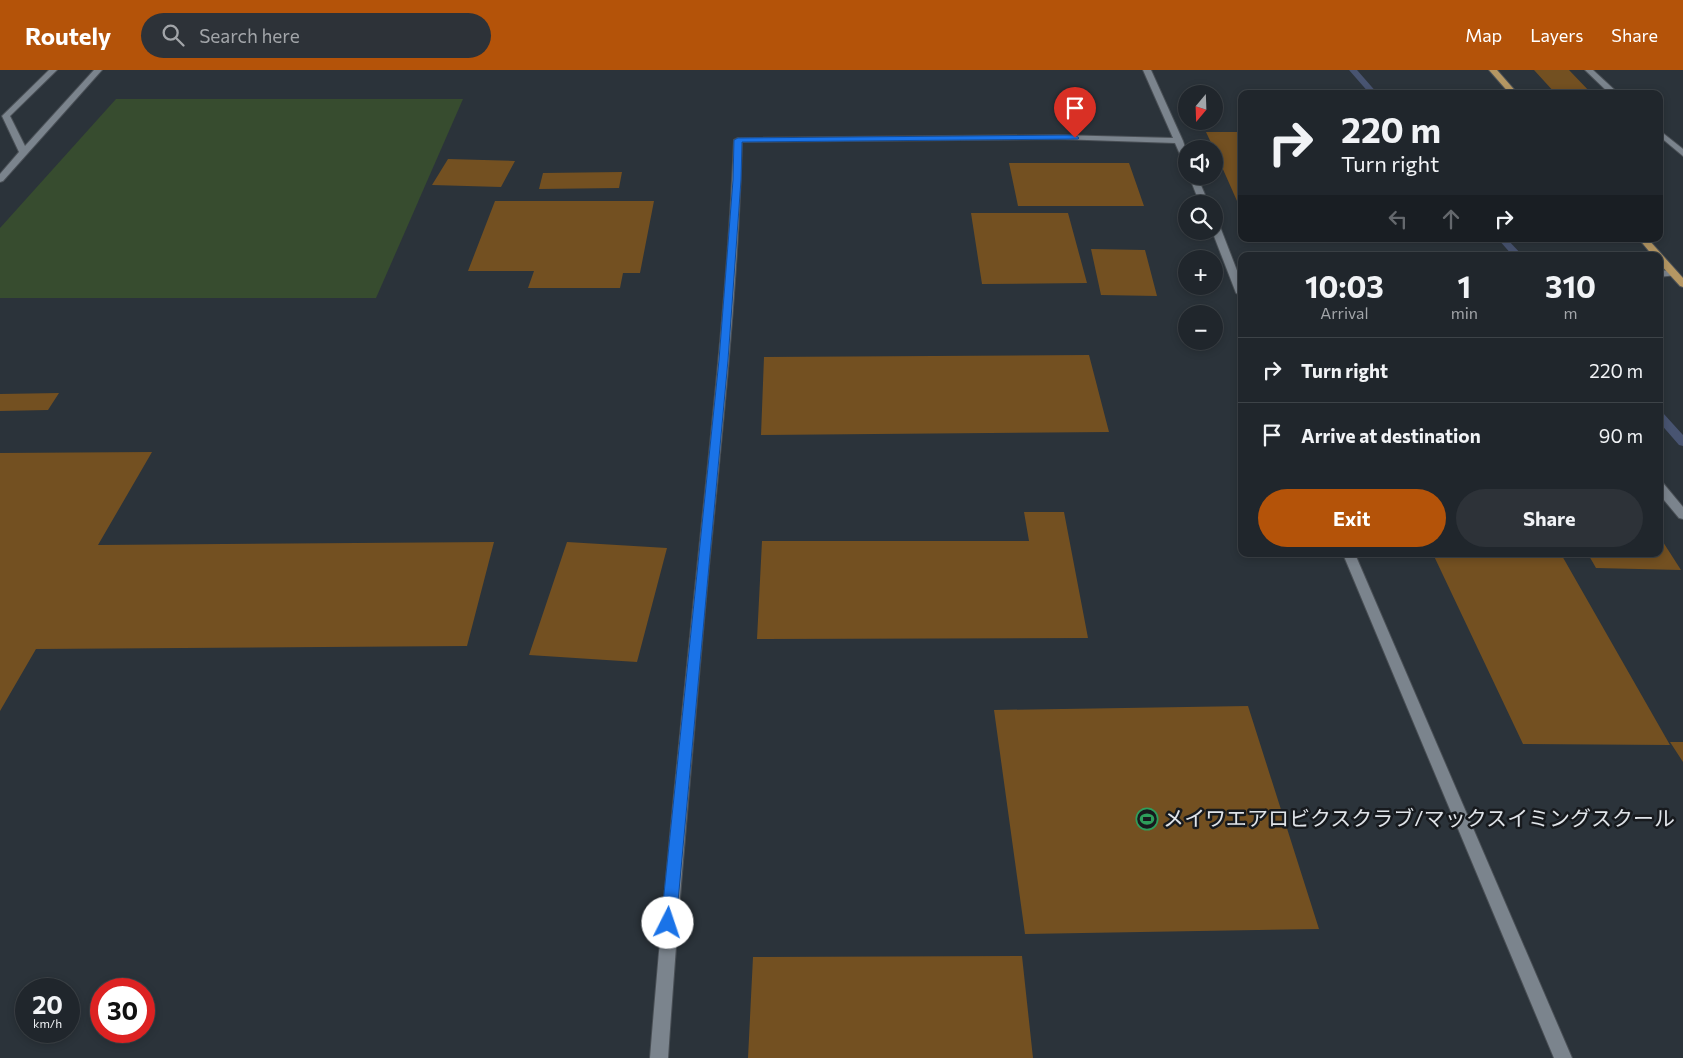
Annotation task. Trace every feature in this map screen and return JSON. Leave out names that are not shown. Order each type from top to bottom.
[{"type":"main road","points":[[1493,70],[1510,90]]},
{"type":"main road","points":[[1646,242],[1655,252]]},
{"type":"main road","points":[[1663,261],[1683,284]]},
{"type":"street","points":[[24,153],[6,116],[53,70]]},
{"type":"street","points":[[0,179],[98,70]]},
{"type":"street","points":[[1147,70],[1179,140]]},
{"type":"street","points":[[1589,70],[1612,90]]},
{"type":"street","points":[[1663,136],[1683,153]]},
{"type":"street","points":[[659,1058],[670,904],[723,360],[737,180],[738,140],[1058,137],[1178,141]]},
{"type":"street","points":[[1220,240],[1238,285]]},
{"type":"street","points":[[1663,274],[1673,273]]},
{"type":"street","points":[[1663,491],[1683,515]]},
{"type":"street","points":[[1350,557],[1563,1058]]},
{"type":"green space","points":[[116,99],[463,99],[376,298],[0,298],[0,228]]},
{"type":"building","points":[[1534,70],[1569,70],[1588,90],[1552,90]]},
{"type":"building","points":[[1206,132],[1238,132],[1238,203],[1223,169],[1223,140],[1210,140]]},
{"type":"building","points":[[448,159],[515,161],[501,187],[432,185]]},
{"type":"building","points":[[1009,163],[1129,163],[1144,206],[1018,206]]},
{"type":"building","points":[[622,172],[619,188],[539,189],[543,173]]},
{"type":"building","points":[[495,201],[654,201],[640,273],[623,273],[620,288],[528,288],[534,271],[468,271]]},
{"type":"building","points":[[971,213],[1068,213],[1087,283],[982,284]]},
{"type":"building","points":[[1091,249],[1145,250],[1157,296],[1101,295]]},
{"type":"building","points":[[1089,355],[1109,432],[761,435],[764,357]]},
{"type":"building","points":[[59,393],[48,410],[0,411],[0,394]]},
{"type":"building","points":[[152,452],[98,545],[494,542],[467,646],[36,649],[0,711],[0,453]]},
{"type":"building","points":[[1024,512],[1064,512],[1088,638],[757,639],[762,541],[1029,541]]},
{"type":"building","points":[[567,542],[667,548],[637,662],[529,655]]},
{"type":"building","points":[[1663,542],[1681,570],[1596,568],[1590,557],[1663,557]]},
{"type":"building","points":[[1434,557],[1563,557],[1670,745],[1523,744]]},
{"type":"building","name":"メイワエアロビクスクラブ/マックスイミングスクール","points":[[1248,706],[1319,929],[1025,934],[994,710]]},
{"type":"building","points":[[1670,742],[1683,742],[1683,762]]},
{"type":"building","points":[[1022,956],[1033,1058],[748,1058],[753,957]]},
{"type":"waterway","points":[[1353,70],[1370,90]]},
{"type":"waterway","points":[[1505,242],[1514,252]]},
{"type":"waterway","points":[[1663,420],[1683,442]]},
{"type":"place","name":"メイワエアロビクスクラブ/マックスイミングスクール","points":[[1147,819]]},
{"type":"route","points":[[668,923],[723,360],[737,180],[738,140],[1075,138]]}]
